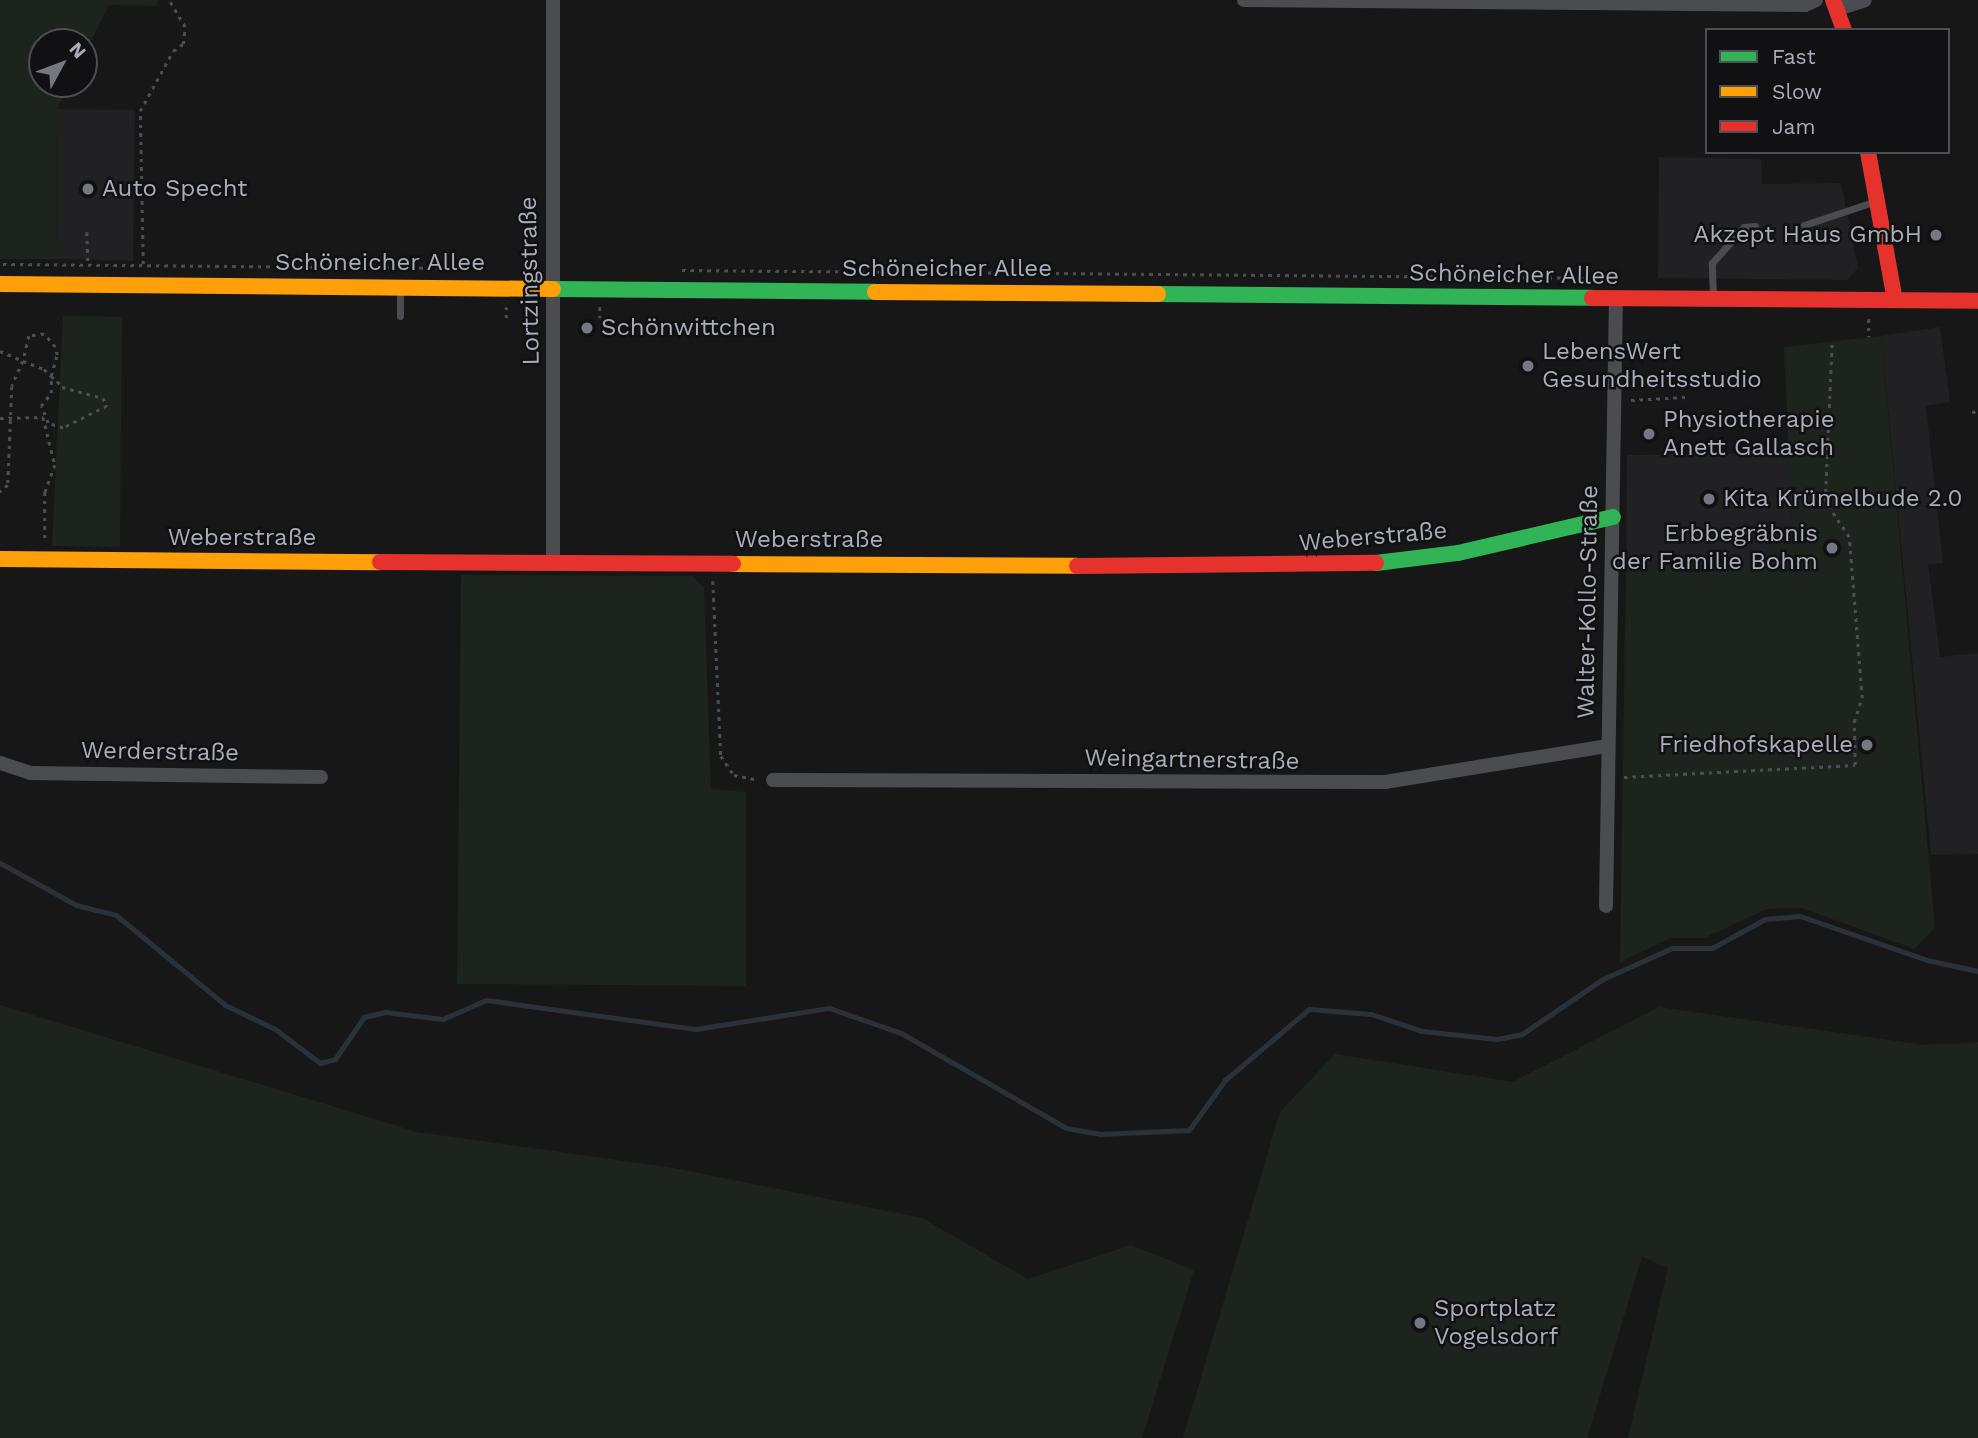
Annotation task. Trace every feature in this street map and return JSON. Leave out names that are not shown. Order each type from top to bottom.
[{"type":"street","name":"Lortzingstraße","points":[[553,0],[553,562]]},
{"type":"street","points":[[1244,0],[1792,5],[1816,0]]},
{"type":"street","points":[[1843,28],[1836,5],[1865,0]]},
{"type":"street","points":[[1868,154],[1895,300]]},
{"type":"street","name":"Schöneicher Allee","points":[[0,284],[554,286],[1978,301]]},
{"type":"street","name":"Walter-Kollo-Straße","points":[[1606,906],[1616,299]]},
{"type":"street","name":"Weberstraße","points":[[0,559],[1337,568],[1458,553],[1613,517]]},
{"type":"street","name":"Weingartnerstraße","points":[[773,780],[1385,782],[1608,746]]},
{"type":"street","name":"Werderstraße","points":[[0,763],[30,773],[321,777]]},
{"type":"lane","points":[[1804,225],[1877,201]]},
{"type":"lane","points":[[1713,299],[1712,263],[1744,227],[1755,226]]},
{"type":"lane","points":[[400,287],[400,316]]},
{"type":"path","points":[[143,264],[140,111],[173,51],[183,44],[183,14],[169,0]]},
{"type":"path","points":[[87,232],[88,264]]},
{"type":"path","points":[[0,264],[482,270]]},
{"type":"path","points":[[669,270],[1607,277]]},
{"type":"path","points":[[506,300],[506,317]]},
{"type":"path","points":[[600,301],[600,318]]},
{"type":"path","points":[[1869,310],[1869,337]]},
{"type":"path","points":[[0,492],[8,485],[12,386],[29,336],[44,334],[57,355],[43,417],[55,465],[44,501],[46,559]]},
{"type":"path","points":[[1607,777],[1855,765],[1853,722],[1862,698],[1849,537],[1825,501],[1832,343]]},
{"type":"path","points":[[0,351],[51,376],[62,387],[103,398],[107,406],[63,428],[43,417],[0,418]]},
{"type":"path","points":[[1623,400],[1685,397]]},
{"type":"path","points":[[1972,412],[1978,411]]},
{"type":"path","points":[[712,562],[721,756],[741,778],[773,780]]},
{"type":"shaded area","points":[[0,0],[158,0],[156,6],[109,5],[98,28],[28,28],[28,98],[63,98],[57,109],[56,259],[0,259]]},
{"type":"shaded area","points":[[57,109],[135,110],[133,261],[56,259]]},
{"type":"shaded area","points":[[1659,157],[1761,159],[1762,184],[1841,183],[1858,268],[1847,280],[1658,278]]},
{"type":"shaded area","points":[[63,316],[122,317],[120,547],[52,546]]},
{"type":"shaded area","points":[[1940,327],[1950,402],[1926,406],[1943,563],[1928,564],[1940,657],[1978,653],[1978,854],[1931,855],[1881,336]]},
{"type":"shaded area","points":[[1881,336],[1935,927],[1914,949],[1802,908],[1767,909],[1704,938],[1670,938],[1620,962],[1626,568],[1772,554],[1772,543],[1793,542],[1784,347]]},
{"type":"shaded area","name":"Kita Krümelbude 2.0","points":[[1789,453],[1793,542],[1773,554],[1626,568],[1627,455]]},
{"type":"shaded area","points":[[461,575],[693,576],[704,588],[711,789],[746,792],[746,986],[457,984]]},
{"type":"shaded area","points":[[0,1005],[417,1132],[674,1168],[922,1218],[1028,1279],[1131,1245],[1194,1270],[1142,1438],[0,1438]]},
{"type":"shaded area","points":[[1659,1007],[1925,1045],[1978,1042],[1978,1438],[1628,1438],[1668,1268],[1642,1257],[1587,1438],[1183,1438],[1280,1112],[1335,1054],[1513,1082]]},
{"type":"waterway","points":[[0,863],[76,905],[116,915],[225,1005],[275,1029],[320,1063],[335,1059],[364,1017],[385,1012],[443,1019],[486,1000],[696,1029],[829,1008],[901,1033],[1066,1128],[1100,1134],[1189,1130],[1225,1080],[1309,1009],[1371,1014],[1422,1031],[1497,1039],[1522,1034],[1603,979],[1672,948],[1712,948],[1765,919],[1800,916],[1927,960],[1978,971]]},
{"type":"traffic: fast","points":[[553,289],[875,292]]},
{"type":"traffic: fast","points":[[1158,294],[1592,298]]},
{"type":"traffic: fast","points":[[1376,563],[1458,553],[1613,517]]},
{"type":"traffic: slow","points":[[0,284],[553,289]]},
{"type":"traffic: slow","points":[[875,292],[1158,294]]},
{"type":"traffic: slow","points":[[0,559],[380,562]]},
{"type":"traffic: slow","points":[[733,564],[1077,566]]},
{"type":"traffic: jam","points":[[1833,0],[1843,28]]},
{"type":"traffic: jam","points":[[1868,154],[1895,300]]},
{"type":"traffic: jam","points":[[1592,298],[1978,301]]},
{"type":"traffic: jam","points":[[380,562],[733,564]]},
{"type":"traffic: jam","points":[[1077,566],[1376,563]]},
{"type":"place","name":"Auto Specht","points":[[88,189]]},
{"type":"place","name":"Akzept Haus GmbH","points":[[1936,235]]},
{"type":"place","name":"Schönwittchen","points":[[587,328]]},
{"type":"place","name":"LebensWert Gesundheitsstudio","points":[[1528,366]]},
{"type":"place","name":"Physiotherapie Anett Gallasch","points":[[1649,434]]},
{"type":"place","name":"Kita Krümelbude 2.0","points":[[1709,499]]},
{"type":"place","name":"Erbbegräbnis der Familie Bohm","points":[[1832,548]]},
{"type":"place","name":"Friedhofskapelle","points":[[1867,745]]},
{"type":"place","name":"Sportplatz Vogelsdorf","points":[[1420,1323]]}]
